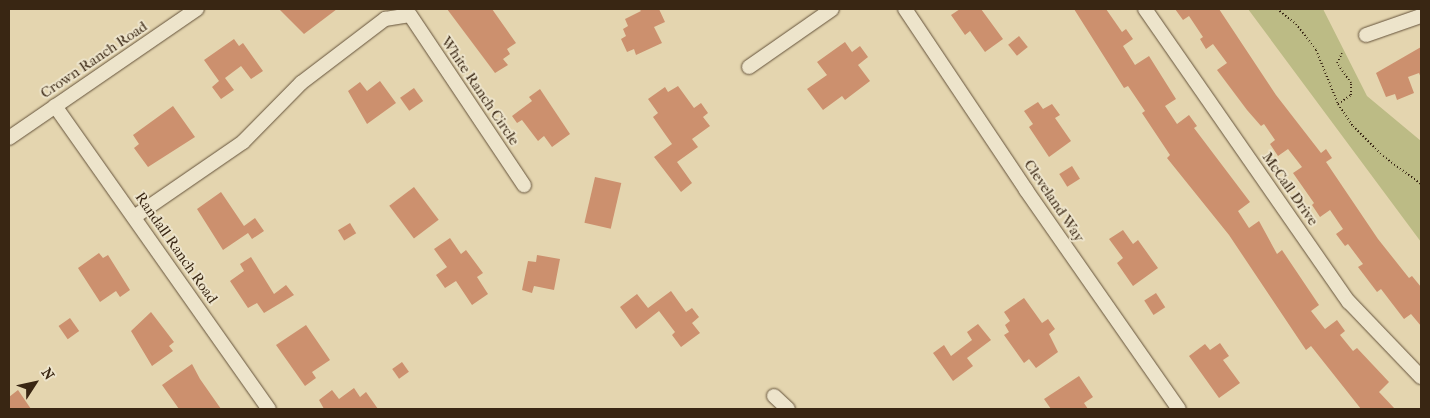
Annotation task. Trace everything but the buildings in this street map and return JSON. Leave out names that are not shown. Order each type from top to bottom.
[{"type":"street","name":"Crown Ranch Road","points":[[9,138],[197,9]]},
{"type":"street","points":[[749,67],[832,9]]},
{"type":"street","name":"Cleveland Way","points":[[905,9],[1026,190],[1179,409]]},
{"type":"street","name":"McCall Drive","points":[[1144,9],[1349,302],[1421,378]]},
{"type":"street","points":[[134,217],[243,142],[301,83],[385,19],[412,12]]},
{"type":"street","name":"White Ranch Circle","points":[[412,12],[524,185]]},
{"type":"street","points":[[1366,35],[1421,16]]},
{"type":"street","name":"Randall Ranch Road","points":[[55,106],[269,409]]},
{"type":"street","points":[[774,396],[788,409]]},
{"type":"path","points":[[1277,9],[1296,24],[1316,50],[1338,104],[1368,142],[1421,184]]},
{"type":"path","points":[[1338,104],[1351,95],[1350,83],[1337,63],[1342,53]]},
{"type":"shaded area","points":[[1248,9],[1323,9],[1367,96],[1421,141],[1421,242]]}]
